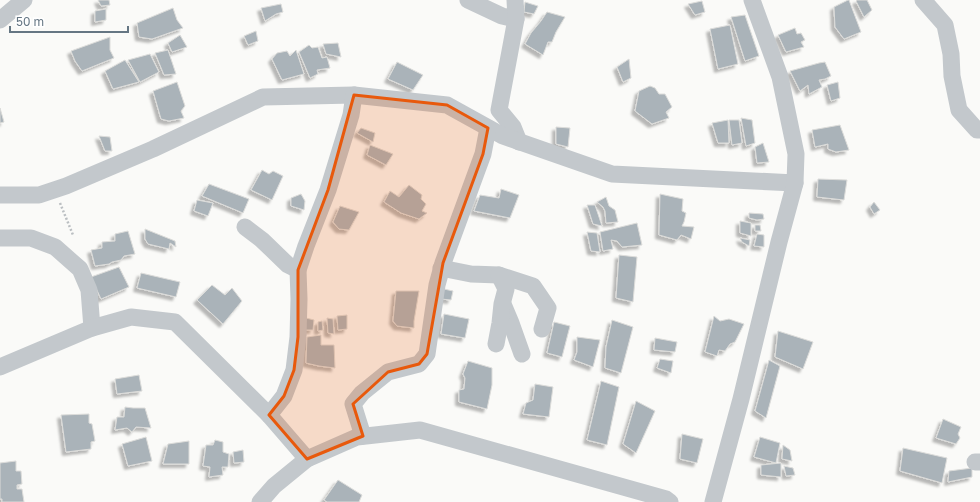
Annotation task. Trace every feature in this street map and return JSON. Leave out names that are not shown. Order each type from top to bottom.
[{"type":"street","points":[[0,20],[24,0]]},
{"type":"street","points":[[468,0],[502,16],[516,19]]},
{"type":"street","points":[[515,0],[516,19],[499,110],[514,127],[519,142]]},
{"type":"street","points":[[713,502],[741,399],[795,182],[796,154],[780,77],[752,0]]},
{"type":"street","points":[[923,0],[945,26],[951,54],[952,76],[959,110],[977,130],[980,130]]},
{"type":"street","points":[[0,195],[39,195],[66,186],[153,149],[263,97],[354,95],[447,105],[503,136],[612,174],[795,182]]},
{"type":"street","points":[[268,415],[284,396],[294,370],[298,337],[298,270],[328,190],[351,115],[354,95]]},
{"type":"street","points":[[363,436],[353,404],[362,394],[388,372],[419,364],[427,354],[437,285],[441,268],[483,154],[488,128]]},
{"type":"street","points":[[245,227],[262,240],[288,265],[298,270]]},
{"type":"street","points":[[0,238],[31,238],[55,247],[80,269],[89,290],[92,328]]},
{"type":"street","points":[[441,268],[471,274],[499,275],[533,286],[548,308],[542,329]]},
{"type":"street","points":[[496,344],[502,304],[506,289],[499,275]]},
{"type":"street","points":[[502,304],[511,323],[522,354]]},
{"type":"street","points":[[0,367],[92,328],[131,317],[175,322],[268,415],[306,459]]},
{"type":"street","points":[[260,502],[274,486],[306,459],[357,437],[420,430],[666,501]]},
{"type":"path","points":[[55,190],[73,235]]},
{"type":"highlighted area","points":[[354,95],[447,105],[488,128],[483,154],[443,263],[427,354],[419,364],[388,372],[353,404],[363,436],[307,459],[269,415],[284,396],[294,370],[298,337],[298,270],[328,190]]},
{"type":"building","points":[[98,0],[109,0],[110,5],[101,6]]},
{"type":"building","points":[[848,0],[861,32],[844,39],[835,27],[834,7]]},
{"type":"building","points":[[867,0],[872,10],[864,17],[856,1]]},
{"type":"building","points":[[702,1],[705,12],[695,15],[688,4]]},
{"type":"building","points":[[525,2],[538,6],[534,14],[524,12]]},
{"type":"building","points":[[281,4],[283,12],[276,14],[265,21],[261,8]]},
{"type":"building","points":[[173,8],[177,20],[183,28],[152,39],[139,37],[137,23]]},
{"type":"building","points":[[106,9],[106,20],[95,22],[95,11]]},
{"type":"building","points":[[547,12],[565,17],[552,42],[548,42],[543,55],[525,44],[531,33]]},
{"type":"building","points":[[745,15],[759,56],[745,61],[731,17]]},
{"type":"building","points":[[730,25],[738,64],[718,69],[710,29]]},
{"type":"building","points":[[795,28],[797,34],[801,33],[805,40],[801,42],[804,47],[786,52],[778,35]]},
{"type":"building","points":[[256,31],[258,41],[248,45],[244,36]]},
{"type":"building","points":[[180,35],[187,47],[172,52],[168,43]]},
{"type":"building","points":[[110,37],[110,50],[114,58],[82,71],[75,61],[71,51]]},
{"type":"building","points":[[338,43],[341,57],[326,54],[323,44]]},
{"type":"building","points":[[309,45],[312,48],[318,47],[322,58],[327,57],[330,68],[317,70],[318,74],[310,78],[299,52]]},
{"type":"building","points":[[168,50],[176,74],[164,75],[155,53]]},
{"type":"building","points":[[296,50],[304,74],[282,80],[272,59],[277,53],[287,51],[290,56]]},
{"type":"building","points":[[150,54],[159,72],[140,82],[128,60]]},
{"type":"building","points":[[629,59],[631,78],[623,82],[617,67]]},
{"type":"building","points":[[125,60],[139,82],[113,89],[105,71]]},
{"type":"building","points":[[397,62],[423,75],[413,90],[388,79]]},
{"type":"building","points":[[825,62],[831,76],[819,80],[822,87],[809,94],[808,85],[800,91],[790,71]]},
{"type":"building","points":[[177,82],[185,106],[181,111],[184,118],[169,121],[161,119],[153,91]]},
{"type":"building","points":[[838,82],[840,98],[831,101],[827,85]]},
{"type":"building","points":[[650,86],[655,88],[659,94],[665,94],[672,107],[666,112],[669,118],[652,124],[635,111],[639,91]]},
{"type":"building","points":[[0,108],[4,122],[0,123]]},
{"type":"building","points":[[741,118],[752,120],[755,143],[746,146]]},
{"type":"building","points":[[728,120],[729,143],[718,143],[712,123]]},
{"type":"building","points":[[729,120],[739,120],[742,143],[732,145]]},
{"type":"building","points":[[840,125],[849,150],[836,152],[828,149],[828,144],[815,147],[812,130]]},
{"type":"building","points":[[556,127],[570,128],[568,147],[556,144]]},
{"type":"building","points":[[361,128],[375,133],[373,142],[357,133]]},
{"type":"building","points":[[99,136],[110,137],[112,151],[105,151]]},
{"type":"building","points":[[763,143],[769,162],[757,163],[755,147]]},
{"type":"building","points":[[370,145],[393,154],[386,165],[367,155]]},
{"type":"building","points":[[262,170],[269,174],[273,171],[283,176],[272,200],[251,190]]},
{"type":"building","points":[[818,179],[847,180],[844,200],[817,197]]},
{"type":"building","points":[[209,184],[249,199],[243,213],[202,196]]},
{"type":"building","points":[[409,185],[422,195],[421,199],[426,204],[422,211],[427,213],[419,219],[401,213],[384,202],[390,191],[399,197]]},
{"type":"building","points":[[501,189],[519,195],[510,218],[474,211],[480,195],[499,198]]},
{"type":"building","points":[[301,194],[305,201],[304,210],[291,206],[291,198]]},
{"type":"building","points":[[660,194],[683,199],[682,211],[686,213],[682,226],[694,227],[691,239],[681,235],[677,240],[659,235]]},
{"type":"building","points":[[606,197],[609,206],[615,210],[618,222],[606,223],[605,211],[597,202]]},
{"type":"building","points":[[197,200],[213,203],[208,216],[194,211]]},
{"type":"building","points":[[874,202],[880,210],[874,214],[870,207]]},
{"type":"building","points":[[587,205],[595,205],[602,226],[593,224]]},
{"type":"building","points":[[340,206],[359,212],[349,230],[339,229],[333,222]]},
{"type":"building","points":[[749,213],[763,214],[764,219],[757,220],[749,218]]},
{"type":"building","points":[[740,221],[751,223],[751,236],[740,233]]},
{"type":"building","points":[[637,223],[642,245],[622,247],[617,241],[611,240],[613,249],[603,251],[600,232]]},
{"type":"building","points":[[755,225],[760,225],[761,231],[755,231]]},
{"type":"building","points":[[145,229],[175,241],[176,247],[170,243],[169,249],[148,244],[145,239]]},
{"type":"building","points":[[128,231],[135,254],[124,256],[121,260],[109,264],[95,266],[91,250],[102,248],[102,242],[115,241],[115,234]]},
{"type":"building","points":[[587,232],[597,233],[600,252],[591,251]]},
{"type":"building","points":[[757,234],[764,235],[764,247],[754,246]]},
{"type":"building","points":[[740,238],[750,240],[749,246],[742,242]]},
{"type":"building","points":[[619,255],[637,257],[633,302],[616,298]]},
{"type":"building","points":[[119,267],[129,287],[101,299],[91,277]]},
{"type":"building","points":[[141,273],[180,282],[176,297],[137,288]]},
{"type":"building","points":[[212,285],[225,295],[232,288],[242,301],[223,324],[197,300]]},
{"type":"building","points":[[444,289],[453,291],[451,300],[441,299]]},
{"type":"building","points":[[396,291],[419,291],[414,328],[397,326],[393,321]]},
{"type":"building","points":[[444,314],[469,319],[465,338],[441,334]]},
{"type":"building","points":[[347,315],[347,329],[338,330],[337,316]]},
{"type":"building","points":[[714,316],[720,321],[729,319],[744,324],[735,342],[730,344],[725,351],[719,350],[717,356],[705,352]]},
{"type":"building","points":[[306,318],[314,320],[313,330],[303,330]]},
{"type":"building","points":[[327,318],[333,319],[334,334],[328,333]]},
{"type":"building","points":[[612,320],[633,327],[621,373],[605,368],[606,347]]},
{"type":"building","points":[[322,321],[323,330],[318,331],[318,322]]},
{"type":"building","points":[[554,322],[570,326],[562,357],[547,353]]},
{"type":"building","points":[[778,331],[813,342],[803,369],[775,357]]},
{"type":"building","points":[[321,335],[321,345],[334,345],[335,368],[306,363],[307,337]]},
{"type":"building","points":[[577,337],[600,340],[593,367],[574,360],[577,352]]},
{"type":"building","points":[[655,338],[677,342],[675,352],[654,350]]},
{"type":"building","points":[[660,359],[673,361],[671,373],[657,368]]},
{"type":"building","points":[[769,360],[780,366],[766,418],[755,411]]},
{"type":"building","points":[[468,361],[492,368],[492,385],[487,409],[459,402],[459,390],[464,389],[465,378],[463,374]]},
{"type":"building","points":[[139,375],[142,391],[117,394],[115,379]]},
{"type":"building","points":[[601,381],[619,387],[607,445],[587,440]]},
{"type":"building","points":[[535,384],[553,387],[549,417],[523,414],[526,403],[533,400]]},
{"type":"building","points":[[636,401],[655,411],[636,453],[623,444]]},
{"type":"building","points":[[125,407],[145,408],[151,428],[136,427],[132,432],[127,428],[115,430],[117,417],[124,417]]},
{"type":"building","points":[[89,414],[89,423],[92,424],[95,441],[91,442],[91,449],[66,452],[61,415]]},
{"type":"building","points":[[943,419],[961,427],[958,434],[960,438],[956,444],[936,438]]},
{"type":"building","points":[[682,434],[703,439],[697,463],[680,459]]},
{"type":"building","points":[[146,437],[152,461],[128,466],[122,444]]},
{"type":"building","points":[[760,437],[780,443],[776,463],[754,457]]},
{"type":"building","points":[[215,440],[223,442],[223,452],[229,454],[228,467],[222,467],[223,475],[209,477],[210,467],[203,466],[206,445],[213,445]]},
{"type":"building","points":[[189,441],[189,464],[163,464],[168,444]]},
{"type":"building","points":[[783,445],[790,450],[792,461],[782,459]]},
{"type":"building","points":[[903,448],[947,458],[942,483],[900,471]]},
{"type":"building","points":[[243,450],[244,462],[234,463],[233,452]]},
{"type":"building","points":[[16,461],[16,471],[21,471],[22,484],[17,485],[17,489],[22,489],[24,502],[2,502],[2,499],[0,499],[0,463]]},
{"type":"building","points":[[781,463],[781,477],[761,475],[761,465]]},
{"type":"building","points":[[784,466],[793,468],[795,475],[786,476]]},
{"type":"building","points":[[972,468],[972,477],[948,482],[949,471]]},
{"type":"building","points":[[338,480],[362,495],[359,502],[327,502],[324,500]]}]
